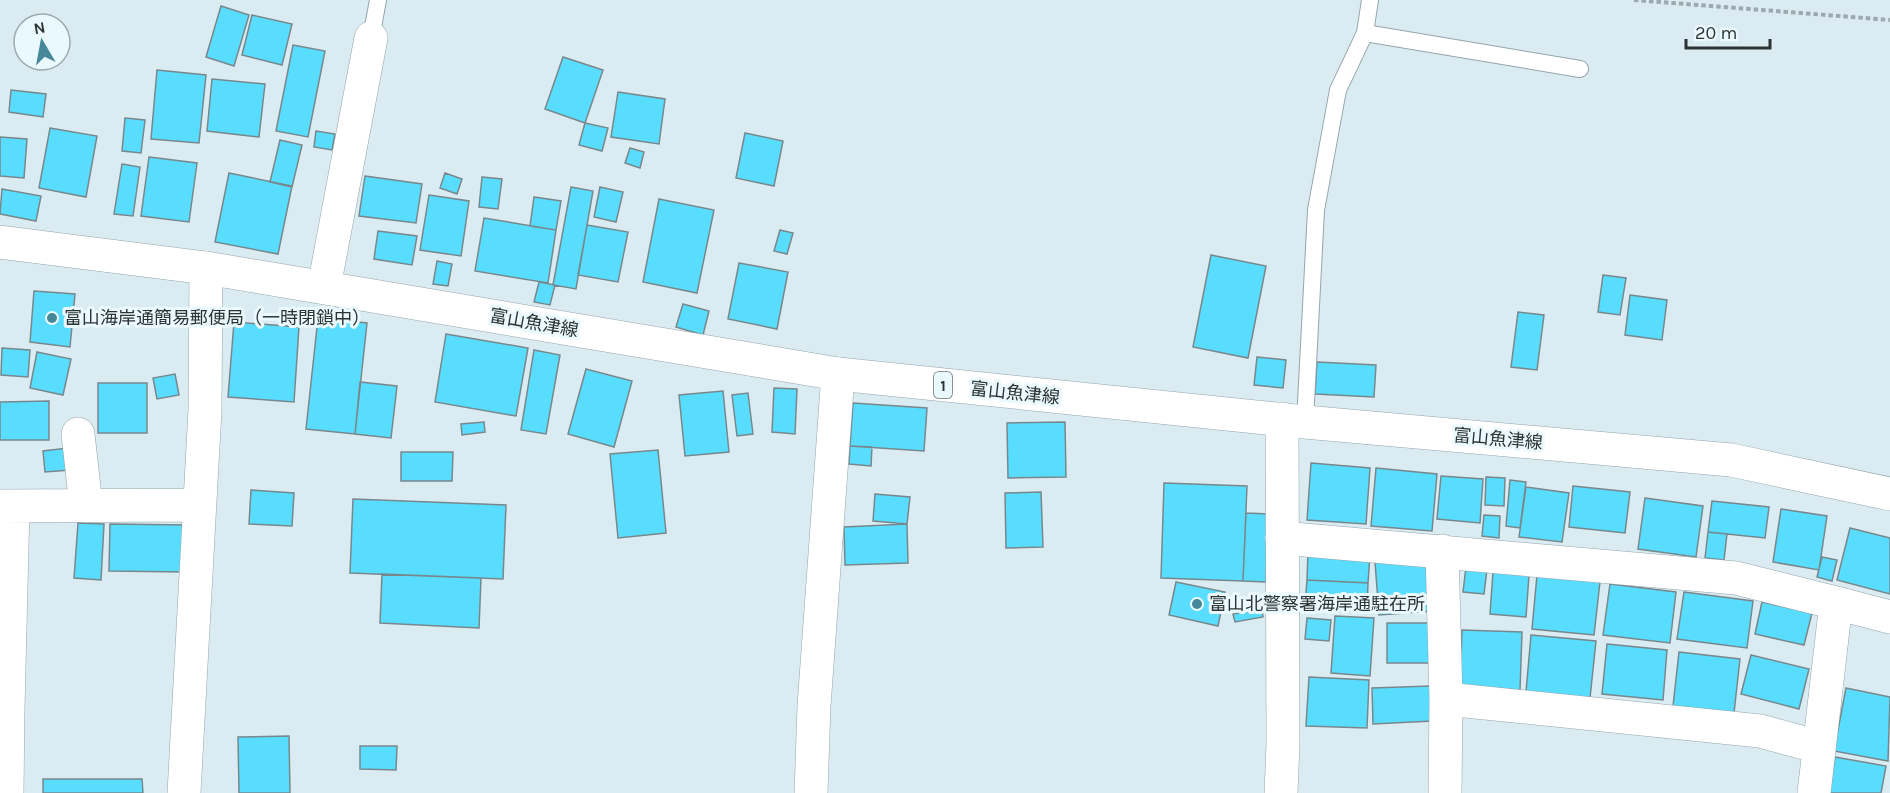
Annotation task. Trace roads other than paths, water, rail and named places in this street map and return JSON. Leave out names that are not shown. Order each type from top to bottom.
[{"type":"street","points":[[324,287],[371,38]]},
{"type":"street","name":"富山魚津線","points":[[0,242],[206,268],[838,374],[1293,421],[1731,460],[1890,494]]},
{"type":"street","points":[[184,793],[205,410],[206,268]]},
{"type":"street","points":[[811,793],[814,706],[838,374]]},
{"type":"street","points":[[1281,793],[1283,744],[1282,538],[1293,421]]},
{"type":"street","points":[[78,434],[86,506]]},
{"type":"street","points":[[7,793],[4,709],[6,506],[200,505]]},
{"type":"street","points":[[1282,538],[1736,578],[1890,617]]},
{"type":"street","points":[[1442,551],[1446,699],[1445,793]]},
{"type":"street","points":[[1814,793],[1836,603]]},
{"type":"street","points":[[1446,699],[1760,731],[1819,747]]},
{"type":"lane","points":[[371,38],[378,0]]},
{"type":"lane","points":[[1293,421],[1316,210],[1338,90],[1365,33],[1370,0]]},
{"type":"lane","points":[[1365,33],[1580,69]]},
{"type":"place","name":"富山海岸通簡易郵便局（一時閉鎖中）","points":[[52,318]]},
{"type":"place","name":"富山北警察署海岸通駐在所","points":[[1197,604]]}]
